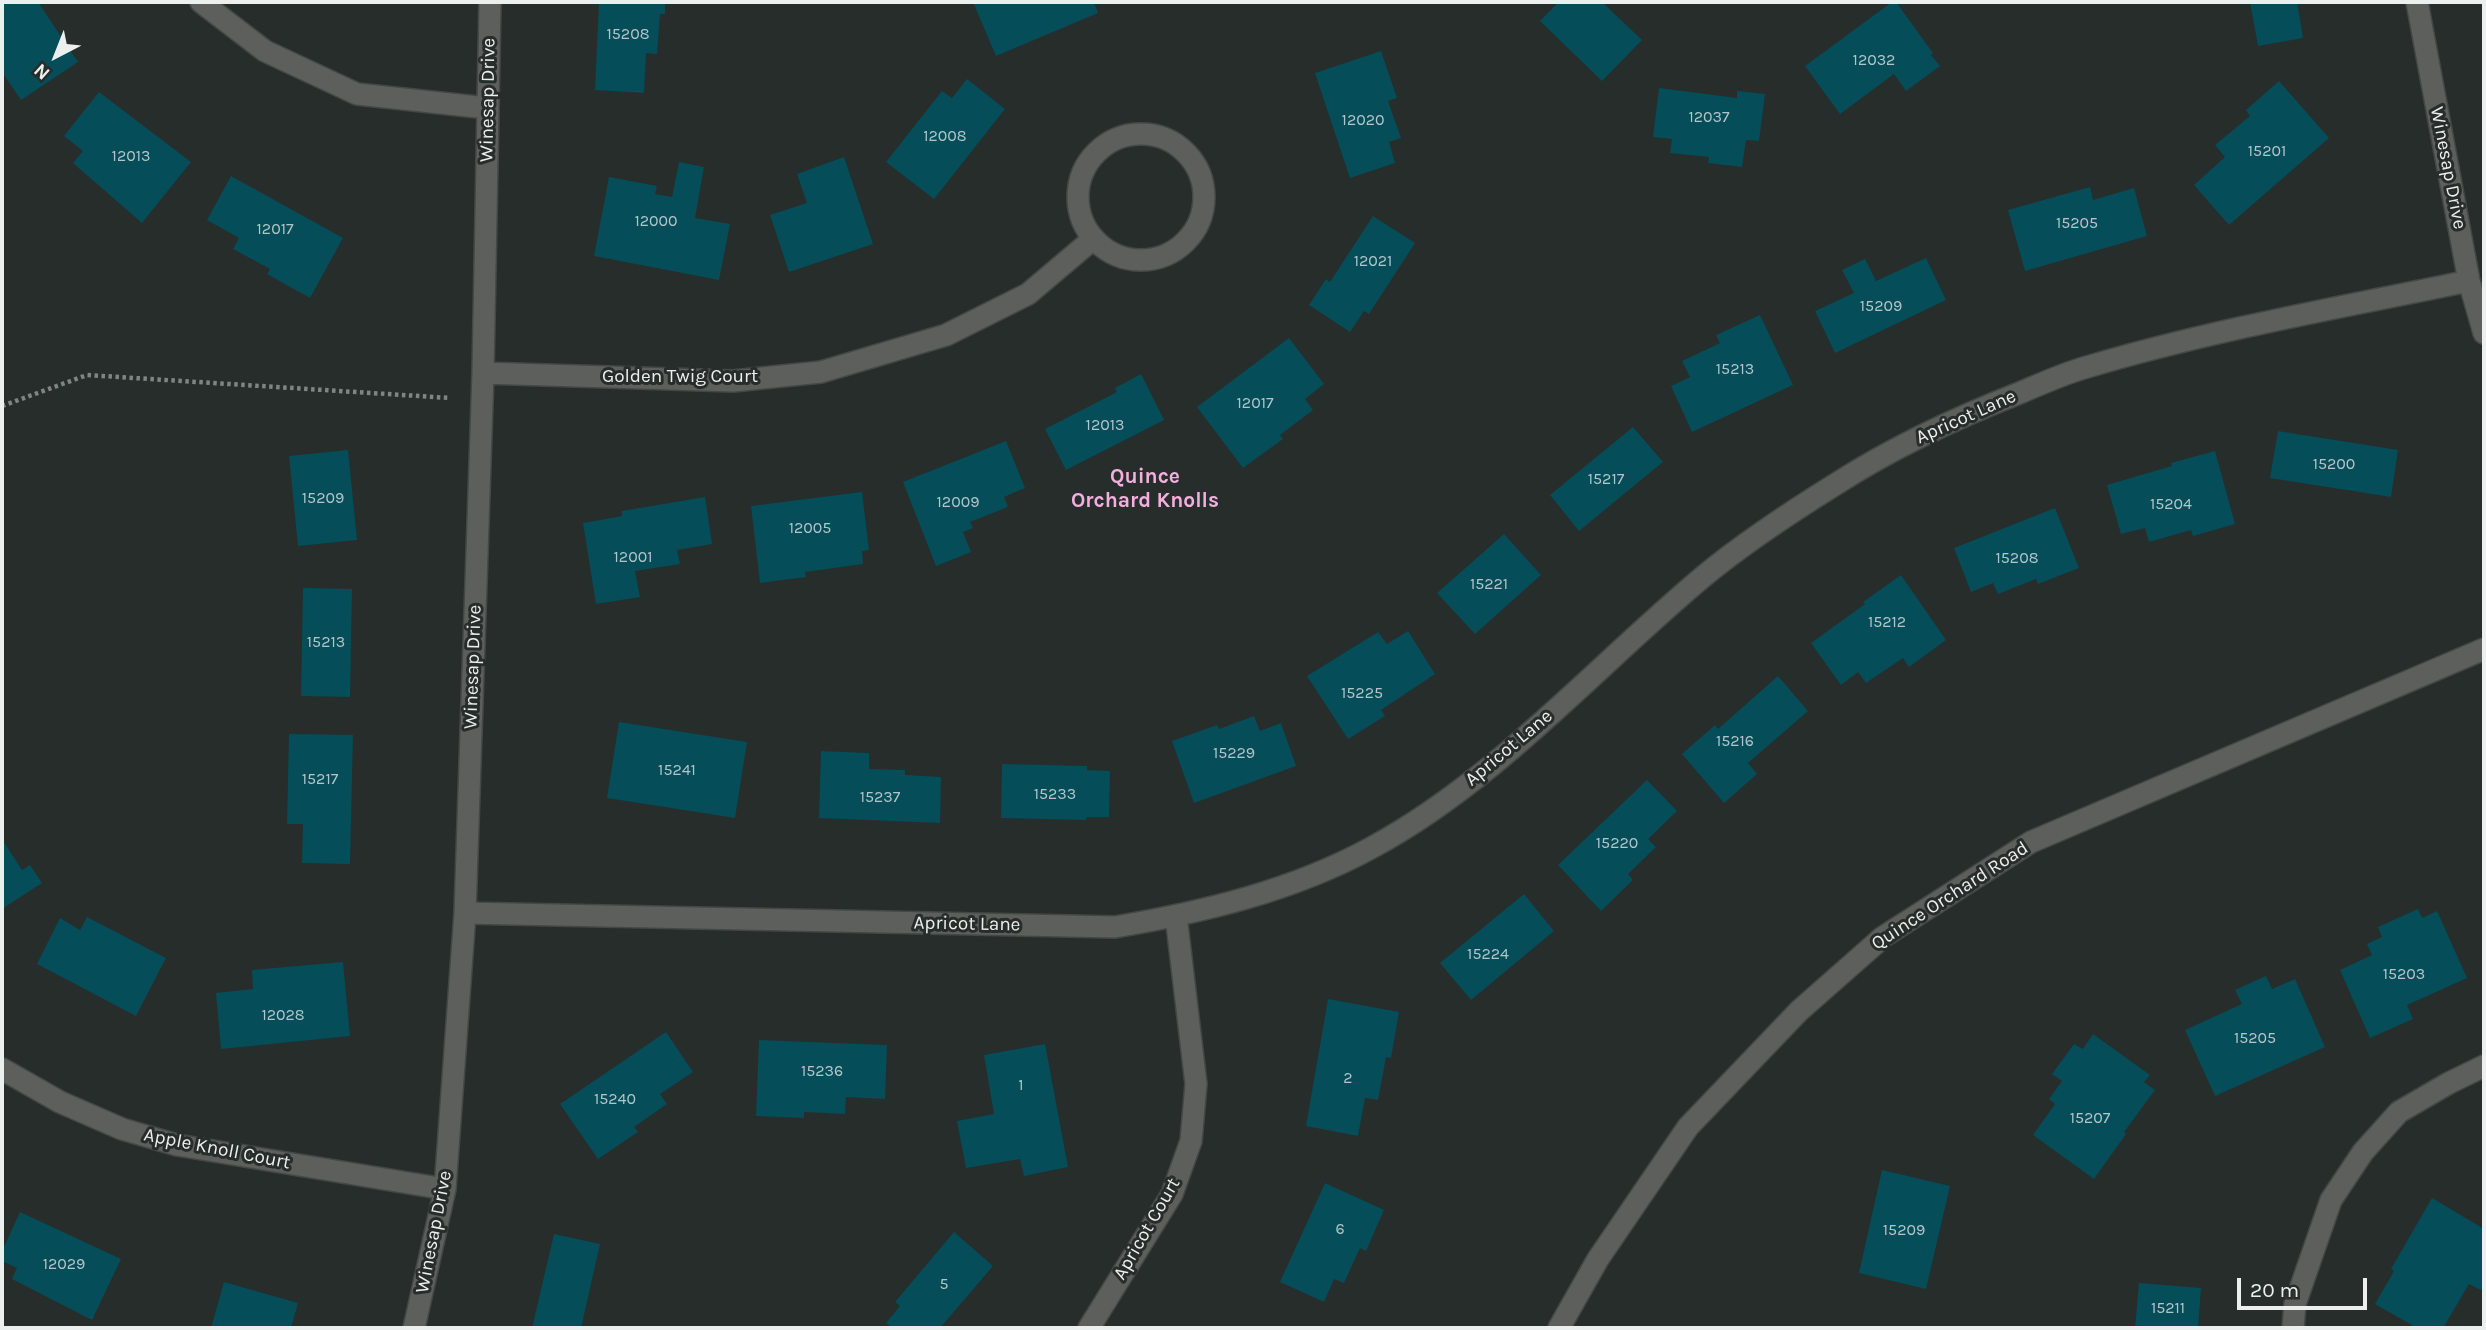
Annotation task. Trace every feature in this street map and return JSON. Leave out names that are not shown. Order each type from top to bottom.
[{"type":"street","points":[[201,2],[265,51],[357,94],[487,108]]},
{"type":"street","name":"Winesap Drive","points":[[414,1328],[445,1189],[465,913],[483,373],[490,2]]},
{"type":"street","name":"Winesap Drive","points":[[2417,2],[2469,281],[2484,333]]},
{"type":"street","points":[[1143,133],[1154,135],[1182,148],[1196,164],[1204,184],[1205,205],[1199,225],[1187,242],[1170,254],[1150,260],[1129,260],[1109,252],[1093,239],[1082,220],[1078,200],[1080,179],[1089,160],[1104,145],[1123,136],[1143,133]]},
{"type":"street","name":"Golden Twig Court","points":[[483,373],[733,381],[821,372],[946,335],[1028,295],[1093,239]]},
{"type":"street","name":"Apricot Lane","points":[[465,913],[1115,927],[1176,916],[1317,875],[1373,847],[1427,814],[1485,771],[1706,574],[1839,481],[1929,431],[2082,368],[2194,338],[2469,281]]},
{"type":"street","name":"Quince Orchard Road","points":[[1559,1328],[1598,1259],[1688,1127],[1799,1011],[1883,937],[2031,842],[2484,649]]},
{"type":"street","name":"Apricot Court","points":[[1089,1328],[1172,1194],[1191,1141],[1196,1084],[1176,916]]},
{"type":"street","points":[[2293,1328],[2295,1304],[2331,1200],[2363,1152],[2399,1112],[2484,1066]]},
{"type":"street","name":"Apple Knoll Court","points":[[2,1069],[61,1102],[122,1129],[177,1144],[445,1189]]},
{"type":"path","points":[[2,405],[87,375],[444,397],[482,406]]},
{"type":"building","points":[[2,2],[38,2],[78,62],[21,100],[2,72]]},
{"type":"building","points":[[599,2],[665,2],[665,14],[660,14],[657,54],[646,53],[644,93],[595,90]]},
{"type":"building","points":[[973,2],[1094,2],[1098,13],[996,56]]},
{"type":"building","points":[[1559,2],[1602,2],[1642,40],[1602,81],[1540,21]]},
{"type":"building","points":[[1892,2],[1896,2],[1940,66],[1906,91],[1894,74],[1840,114],[1805,66]]},
{"type":"building","points":[[2250,2],[2297,2],[2303,38],[2258,46]]},
{"type":"building","points":[[1381,51],[1397,98],[1388,101],[1401,138],[1389,142],[1395,163],[1350,178],[1315,73]]},
{"type":"building","points":[[967,79],[1005,109],[934,199],[886,162],[942,91],[952,98]]},
{"type":"building","points":[[2279,81],[2329,138],[2229,225],[2194,185],[2225,157],[2215,145],[2250,116],[2246,110]]},
{"type":"building","points":[[1659,88],[1737,98],[1737,91],[1765,94],[1759,141],[1746,140],[1742,167],[1708,163],[1709,157],[1670,153],[1672,139],[1653,137]]},
{"type":"building","points":[[99,92],[191,162],[142,223],[73,163],[83,151],[64,136]]},
{"type":"building","points":[[844,157],[873,244],[789,272],[770,215],[807,203],[797,174]]},
{"type":"building","points":[[679,162],[704,167],[695,218],[730,224],[719,280],[594,256],[609,177],[657,186],[655,194],[672,197]]},
{"type":"building","points":[[231,176],[343,238],[310,298],[267,274],[270,269],[233,249],[239,238],[207,220]]},
{"type":"building","points":[[2090,187],[2093,200],[2134,188],[2147,236],[2025,271],[2008,210]]},
{"type":"building","points":[[1373,216],[1415,243],[1369,314],[1364,311],[1350,332],[1309,305],[1326,279],[1330,282]]},
{"type":"building","points":[[1926,258],[1946,300],[1835,353],[1815,311],[1854,293],[1842,270],[1865,259],[1876,281]]},
{"type":"building","points":[[1760,315],[1793,385],[1692,432],[1671,386],[1690,377],[1682,361],[1720,343],[1716,335]]},
{"type":"building","points":[[1289,338],[1324,384],[1305,399],[1313,410],[1280,435],[1283,439],[1243,468],[1197,407]]},
{"type":"building","points":[[1141,374],[1164,420],[1066,470],[1045,429],[1117,392],[1115,388]]},
{"type":"building","points":[[1633,427],[1663,462],[1579,531],[1550,495]]},
{"type":"building","points":[[2278,431],[2398,450],[2391,497],[2270,478]]},
{"type":"building","points":[[1006,441],[1025,488],[1004,497],[1008,507],[970,522],[973,528],[963,532],[971,552],[936,566],[903,482]]},
{"type":"building","points":[[348,450],[357,540],[298,546],[289,456]]},
{"type":"building","points":[[2215,451],[2235,524],[2193,536],[2191,530],[2149,542],[2145,528],[2121,534],[2107,485]]},
{"type":"building","points":[[862,492],[869,550],[862,551],[863,564],[805,572],[806,577],[760,583],[751,506]]},
{"type":"building","points":[[705,497],[712,544],[677,550],[680,564],[635,571],[640,597],[596,604],[583,523],[622,516],[622,511]]},
{"type":"building","points":[[2055,508],[2079,568],[2038,584],[2036,579],[1998,594],[1993,583],[1971,592],[1954,548]]},
{"type":"building","points":[[1504,534],[1541,575],[1475,634],[1437,593]]},
{"type":"building","points":[[1901,575],[1946,640],[1909,667],[1903,658],[1866,683],[1858,672],[1841,685],[1811,643]]},
{"type":"building","points":[[303,588],[352,589],[350,697],[301,696]]},
{"type":"building","points":[[1408,631],[1435,674],[1381,710],[1385,716],[1348,739],[1307,676],[1378,632],[1387,644]]},
{"type":"building","points":[[1778,676],[1808,711],[1748,763],[1757,774],[1724,803],[1682,754],[1715,725],[1718,729]]},
{"type":"building","points":[[1254,716],[1260,731],[1281,723],[1296,766],[1194,803],[1172,741],[1217,725],[1219,729]]},
{"type":"building","points":[[619,722],[747,742],[735,818],[607,798]]},
{"type":"building","points":[[289,734],[353,735],[350,864],[302,863],[303,824],[287,824]]},
{"type":"building","points":[[821,751],[869,753],[869,769],[905,770],[905,775],[941,777],[940,823],[819,818]]},
{"type":"building","points":[[1002,764],[1087,766],[1087,770],[1110,771],[1109,817],[1086,817],[1086,820],[1001,818]]},
{"type":"building","points":[[1647,780],[1677,811],[1648,839],[1656,847],[1628,874],[1633,880],[1601,911],[1558,865]]},
{"type":"building","points":[[2,839],[22,870],[30,865],[42,883],[2,909]]},
{"type":"building","points":[[1524,894],[1554,931],[1471,1000],[1440,963]]},
{"type":"building","points":[[2418,909],[2422,918],[2437,911],[2467,978],[2407,1005],[2413,1019],[2370,1038],[2340,970],[2372,955],[2367,944],[2382,937],[2378,927]]},
{"type":"building","points":[[87,917],[166,958],[136,1016],[37,964],[60,918],[80,930]]},
{"type":"building","points":[[343,962],[350,1036],[221,1049],[216,993],[253,989],[252,970]]},
{"type":"building","points":[[2266,976],[2272,989],[2295,979],[2325,1047],[2215,1096],[2185,1030],[2242,1004],[2235,990]]},
{"type":"building","points":[[1328,999],[1399,1012],[1391,1058],[1386,1057],[1378,1100],[1365,1098],[1358,1136],[1306,1126]]},
{"type":"building","points":[[666,1032],[693,1072],[660,1094],[667,1104],[634,1127],[638,1132],[598,1159],[560,1104]]},
{"type":"building","points":[[2093,1034],[2150,1075],[2144,1082],[2155,1090],[2094,1179],[2033,1135],[2055,1104],[2049,1099],[2062,1081],[2052,1074],[2074,1044],[2083,1049]]},
{"type":"building","points":[[759,1040],[887,1045],[885,1099],[846,1097],[845,1114],[804,1112],[804,1118],[756,1116]]},
{"type":"building","points":[[1045,1044],[1068,1167],[1024,1176],[1020,1159],[966,1168],[957,1121],[994,1114],[984,1055]]},
{"type":"building","points":[[1882,1170],[1950,1186],[1926,1289],[1859,1273]]},
{"type":"building","points":[[1325,1183],[1384,1210],[1366,1251],[1360,1248],[1344,1283],[1334,1279],[1324,1302],[1280,1282]]},
{"type":"building","points":[[2432,1198],[2484,1229],[2484,1285],[2481,1290],[2469,1284],[2443,1328],[2417,1328],[2375,1304],[2394,1271],[2391,1269]]},
{"type":"building","points":[[20,1212],[121,1259],[92,1320],[12,1279],[17,1268],[2,1261],[2,1251]]},
{"type":"building","points":[[954,1232],[993,1266],[940,1328],[893,1328],[886,1323],[900,1306],[895,1302]]},
{"type":"building","points":[[554,1234],[600,1244],[581,1328],[532,1328]]},
{"type":"building","points":[[224,1282],[298,1303],[291,1328],[211,1328]]},
{"type":"building","points":[[2139,1283],[2201,1288],[2198,1328],[2135,1328]]},
{"type":"district","name":"Quince Orchard Knolls","points":[[1145,489]]}]
